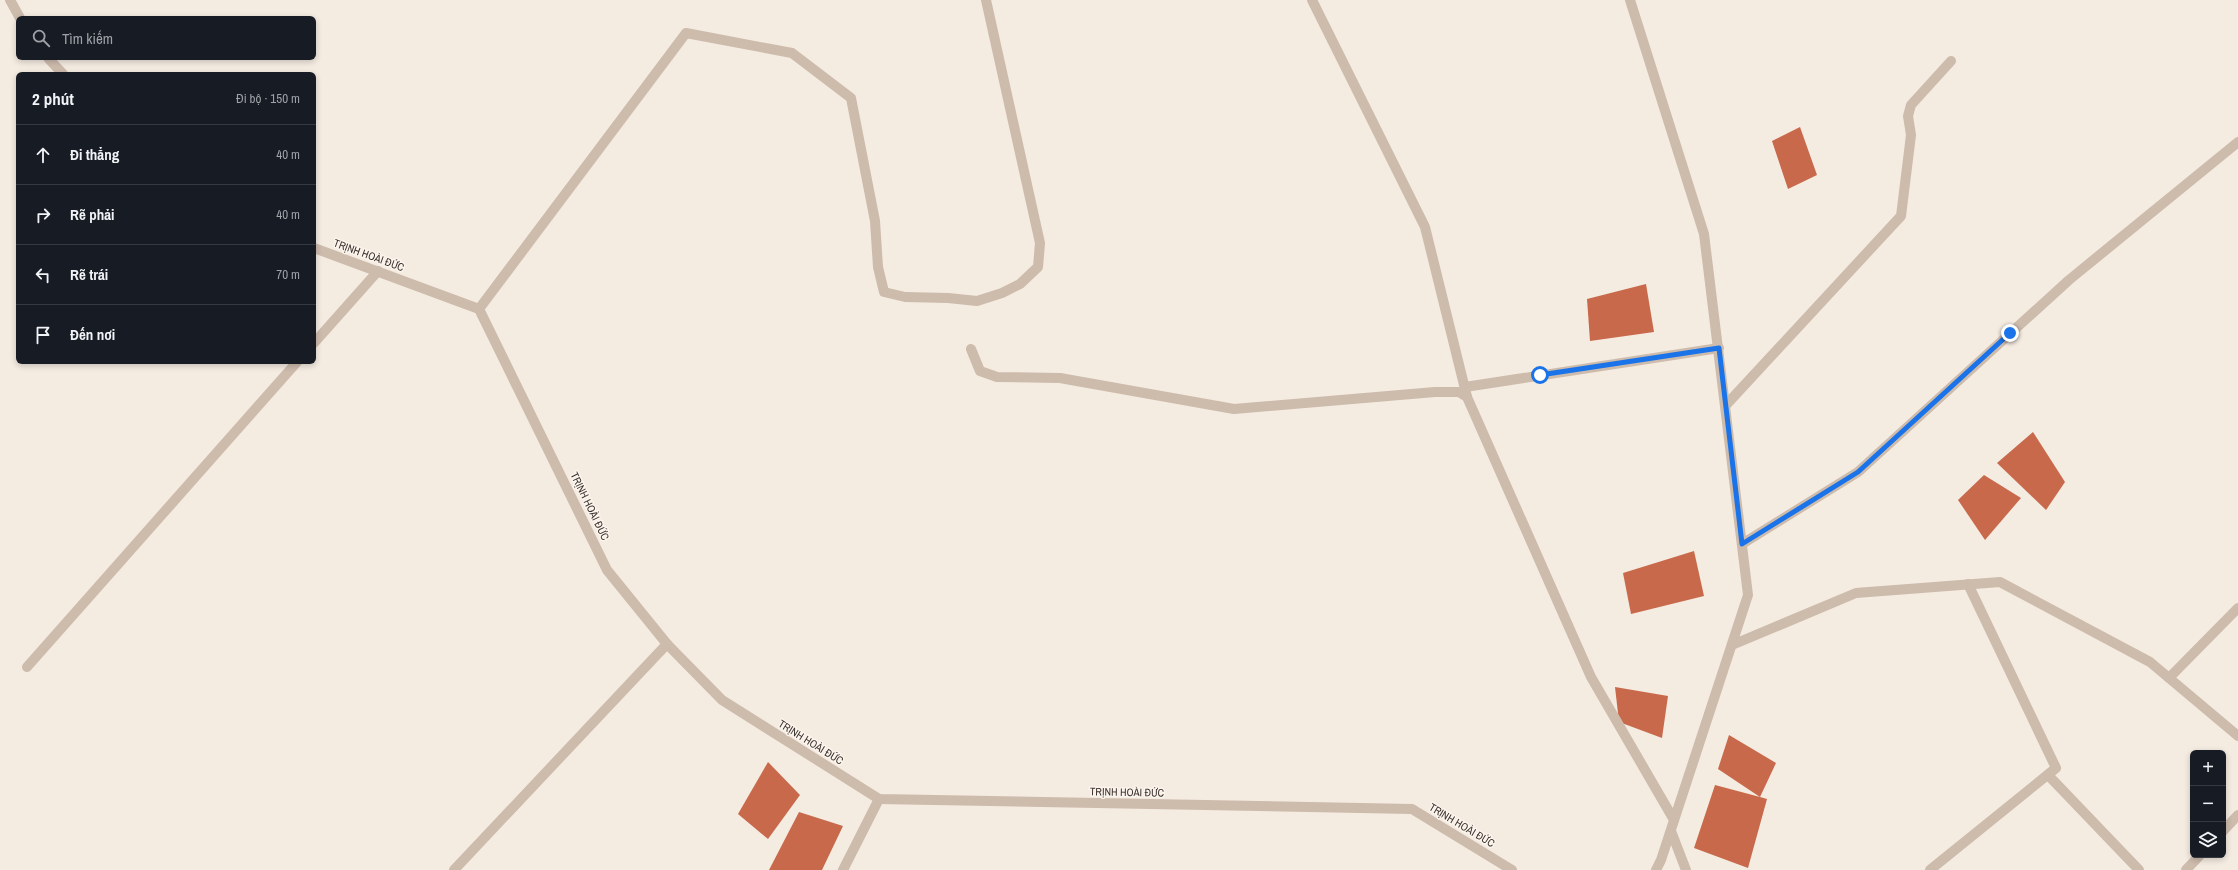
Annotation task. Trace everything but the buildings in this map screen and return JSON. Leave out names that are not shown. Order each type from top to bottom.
[{"type":"street","points":[[10,0],[19,16]]},
{"type":"street","points":[[479,309],[686,33],[792,53],[851,98],[875,222],[878,267],[884,292],[905,297],[948,298],[977,301],[1002,293],[1020,284],[1038,267],[1040,243],[986,0]]},
{"type":"street","points":[[1312,0],[1425,227],[1466,392],[1591,677],[1674,820]]},
{"type":"street","points":[[1630,0],[1704,234],[1748,594],[1671,831],[1656,870]]},
{"type":"street","points":[[50,60],[61,72]]},
{"type":"street","points":[[1726,405],[1901,216],[1911,135],[1908,116],[1911,105],[1951,61]]},
{"type":"street","points":[[1742,544],[1858,472],[2069,280],[2238,142]]},
{"type":"street","name":"TRỊNH HOÀI ĐỨC","points":[[316,249],[479,309],[607,570],[667,644],[722,700],[879,800],[1412,809],[1512,870]]},
{"type":"street","points":[[316,341],[378,271]]},
{"type":"street","points":[[971,349],[980,372],[997,377],[1060,378],[1188,403],[1234,409],[1435,392],[1466,392],[1719,348]]},
{"type":"street","points":[[27,667],[295,364]]},
{"type":"street","points":[[1732,645],[1856,593],[2000,582],[2150,662],[2238,736]]},
{"type":"street","points":[[1930,870],[2056,768],[1968,584]]},
{"type":"street","points":[[2169,678],[2238,608]]},
{"type":"street","points":[[454,870],[667,644]]},
{"type":"street","points":[[2048,775],[2139,870]]},
{"type":"street","points":[[843,870],[879,800]]},
{"type":"street","points":[[2226,828],[2238,815]]},
{"type":"street","points":[[1671,831],[1686,870]]},
{"type":"street","points":[[2186,870],[2197,858]]},
{"type":"route","points":[[1540,375],[1719,348],[1742,544],[1858,472],[2010,333]]}]
